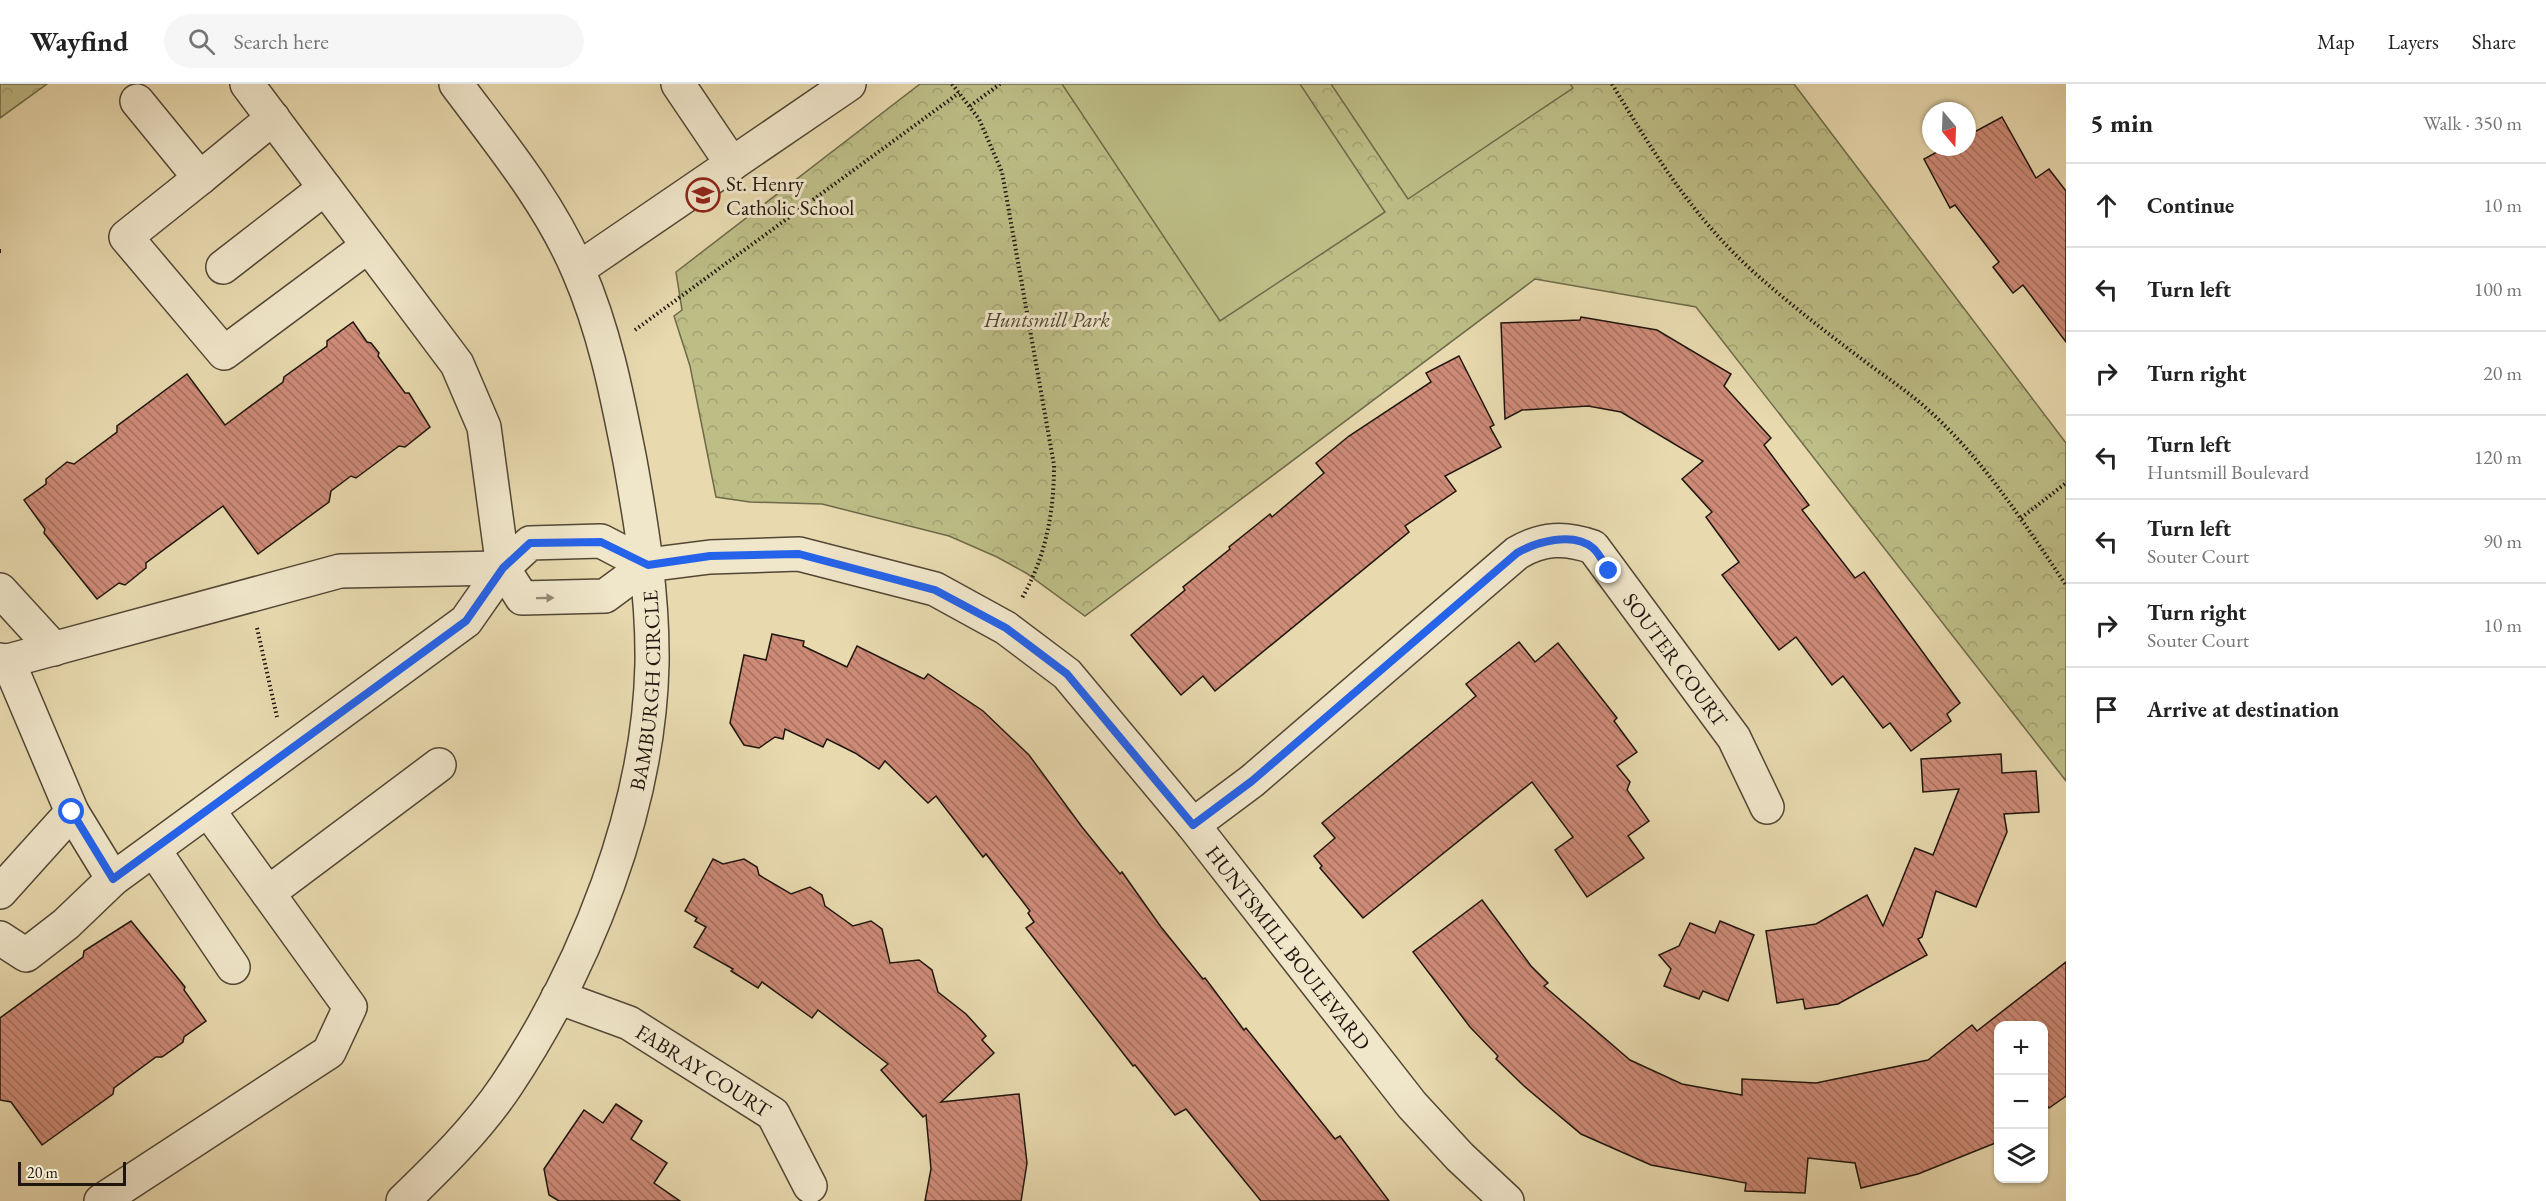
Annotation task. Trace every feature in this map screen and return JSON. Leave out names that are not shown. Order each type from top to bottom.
[{"type":"street","points":[[0,938],[26,955],[66,924],[113,879],[466,621],[503,568],[530,543],[601,542],[648,565],[604,596],[522,598],[503,568],[484,427],[457,364],[248,84]]},
{"type":"street","name":"BAMBURGH CIRCLE","points":[[403,1201],[453,1153],[505,1087],[558,997],[589,932],[621,843],[638,784],[650,708],[652,662],[648,565],[612,368],[578,269],[534,191],[456,84]]},
{"type":"street","points":[[678,84],[732,164]]},
{"type":"street","points":[[578,269],[849,84]]},
{"type":"street","points":[[136,101],[200,178]]},
{"type":"street","points":[[273,118],[126,237],[224,353],[369,246]]},
{"type":"street","points":[[223,267],[325,188]]},
{"type":"street","name":"SOUTER COURT","points":[[1193,825],[1252,781],[1517,553],[1549,540],[1579,542],[1593,547],[1734,738],[1767,807]]},
{"type":"street","name":"HUNTSMILL BOULEVARD","points":[[648,565],[710,556],[799,554],[935,590],[1006,628],[1067,674],[1193,825],[1412,1105],[1460,1157],[1508,1201]]},
{"type":"street","points":[[113,879],[72,812],[3,664],[340,571],[503,568]]},
{"type":"street","points":[[0,590],[54,649]]},
{"type":"street","points":[[268,893],[439,765]]},
{"type":"street","points":[[101,1201],[329,1052],[350,1007],[208,810]]},
{"type":"street","points":[[0,892],[72,812]]},
{"type":"street","points":[[154,849],[233,967]]},
{"type":"street","name":"FABRAY COURT","points":[[558,997],[629,1023],[773,1114],[810,1186]]},
{"type":"path","points":[[952,84],[979,118],[1002,172],[1054,465],[1054,490],[1046,543],[1028,586],[1006,628]]},
{"type":"path","points":[[970,106],[1000,84]]},
{"type":"path","points":[[1612,84],[1664,169],[1699,216],[1755,273],[1824,331],[1925,407],[1977,462],[2021,518],[2066,585]]},
{"type":"path","points":[[661,310],[959,93]]},
{"type":"path","points":[[2021,518],[2066,483]]},
{"type":"path","points":[[250,595],[285,753]]},
{"type":"green space","points":[[0,84],[47,84],[0,118]]},
{"type":"green space","name":"Huntsmill Park","points":[[920,84],[1794,84],[2066,443],[2066,781],[1696,307],[1535,279],[1085,616],[1026,573],[997,557],[949,536],[822,504],[750,502],[716,497],[690,366],[674,316],[682,310],[676,272]]},
{"type":"green space","points":[[1062,84],[1300,84],[1385,212],[1220,321]]},
{"type":"green space","points":[[1331,84],[1570,84],[1573,88],[1408,199]]},
{"type":"building","points":[[2002,117],[2036,178],[2049,169],[2066,191],[2066,342],[2023,285],[2013,293],[1993,267],[1999,262],[1955,205],[1950,208],[1924,159],[1930,156],[1976,156],[1976,131]]},
{"type":"building","points":[[1581,317],[1657,330],[1731,374],[1724,386],[1771,438],[1764,445],[1809,505],[1802,510],[1855,578],[1864,572],[1960,703],[1947,714],[1951,721],[1911,751],[1890,723],[1883,728],[1843,676],[1832,685],[1796,637],[1779,650],[1722,575],[1739,562],[1706,517],[1712,512],[1682,479],[1703,461],[1621,412],[1588,406],[1522,410],[1505,419],[1501,323],[1580,320]]},
{"type":"building","points":[[353,322],[367,342],[371,343],[379,353],[378,356],[405,393],[409,393],[430,427],[405,447],[399,446],[356,478],[351,476],[331,491],[329,502],[258,554],[223,506],[146,563],[146,568],[125,585],[119,583],[97,599],[44,533],[45,529],[24,500],[46,484],[46,479],[67,462],[74,464],[117,432],[117,426],[187,374],[225,425],[283,382],[284,377],[327,346],[327,341]]},
{"type":"building","points":[[1459,356],[1494,425],[1490,427],[1501,447],[1445,476],[1456,491],[1405,526],[1409,532],[1215,691],[1203,676],[1181,695],[1131,635],[1185,590],[1183,587],[1230,549],[1229,547],[1270,514],[1272,517],[1324,473],[1316,463],[1349,436],[1431,382],[1426,373]]},
{"type":"building","points":[[772,634],[804,641],[803,646],[847,667],[857,646],[924,679],[928,674],[983,711],[1029,755],[1082,827],[1120,874],[1122,872],[1161,927],[1203,979],[1205,978],[1244,1030],[1246,1028],[1335,1139],[1340,1136],[1389,1201],[1261,1201],[1186,1109],[1175,1115],[1135,1065],[1133,1066],[1026,928],[1034,922],[1028,913],[1030,911],[986,854],[983,857],[936,796],[928,803],[885,761],[879,769],[855,753],[827,739],[823,747],[785,729],[783,739],[775,737],[759,748],[744,745],[730,723],[744,655],[766,660]]},
{"type":"building","points":[[1519,642],[1535,662],[1558,643],[1617,718],[1614,721],[1637,752],[1617,766],[1630,782],[1627,790],[1649,821],[1628,836],[1644,858],[1587,897],[1555,850],[1573,837],[1532,782],[1363,918],[1320,868],[1322,866],[1314,856],[1335,838],[1322,823],[1476,696],[1466,684]]},
{"type":"building","points":[[2001,754],[2002,773],[2036,771],[2039,812],[2004,814],[2007,832],[1976,907],[1936,891],[1922,937],[1918,939],[1927,955],[1838,1004],[1805,1009],[1803,999],[1777,1003],[1766,931],[1816,924],[1867,895],[1883,926],[1915,848],[1933,855],[1959,789],[1923,792],[1921,759]]},
{"type":"building","points":[[713,859],[723,864],[744,859],[757,867],[759,875],[791,894],[810,887],[822,895],[825,906],[853,926],[871,921],[882,929],[890,963],[919,960],[932,970],[938,992],[966,1014],[986,1036],[982,1040],[994,1053],[941,1102],[1019,1094],[1027,1163],[1021,1201],[925,1201],[931,1169],[926,1115],[923,1117],[881,1070],[888,1064],[818,1010],[812,1018],[762,982],[758,988],[731,971],[733,969],[694,947],[706,927],[695,921],[697,918],[685,911]]},
{"type":"building","points":[[1482,900],[1531,966],[1548,983],[1544,986],[1630,1060],[1682,1084],[1742,1095],[1742,1079],[1816,1083],[1928,1060],[1972,1025],[1977,1031],[2066,962],[2066,1096],[2048,1107],[2048,1021],[1994,1021],[1994,1144],[1918,1174],[1861,1188],[1855,1163],[1808,1158],[1805,1193],[1745,1191],[1746,1183],[1651,1165],[1581,1134],[1496,1059],[1498,1056],[1470,1027],[1413,952]]},
{"type":"building","points":[[131,921],[185,987],[184,990],[206,1021],[184,1037],[183,1042],[162,1057],[156,1057],[114,1088],[113,1094],[42,1145],[11,1102],[0,1100],[0,1018],[83,957],[84,951]]},
{"type":"building","points":[[1720,921],[1754,935],[1728,1001],[1703,991],[1699,999],[1664,986],[1671,969],[1659,955],[1679,946],[1690,923],[1715,933]]},
{"type":"building","points":[[616,1104],[642,1121],[631,1139],[667,1163],[654,1183],[680,1201],[559,1201],[549,1195],[544,1169],[584,1110],[603,1123]]},
{"type":"place","name":"St. Henry Catholic School","points":[[703,195]]},
{"type":"route","points":[[72,812],[113,879],[466,621],[503,568],[530,543],[601,542],[648,565],[710,556],[799,554],[935,590],[1006,628],[1067,674],[1193,825],[1252,781],[1517,553],[1549,540],[1579,542],[1593,547],[1609,571]]}]
